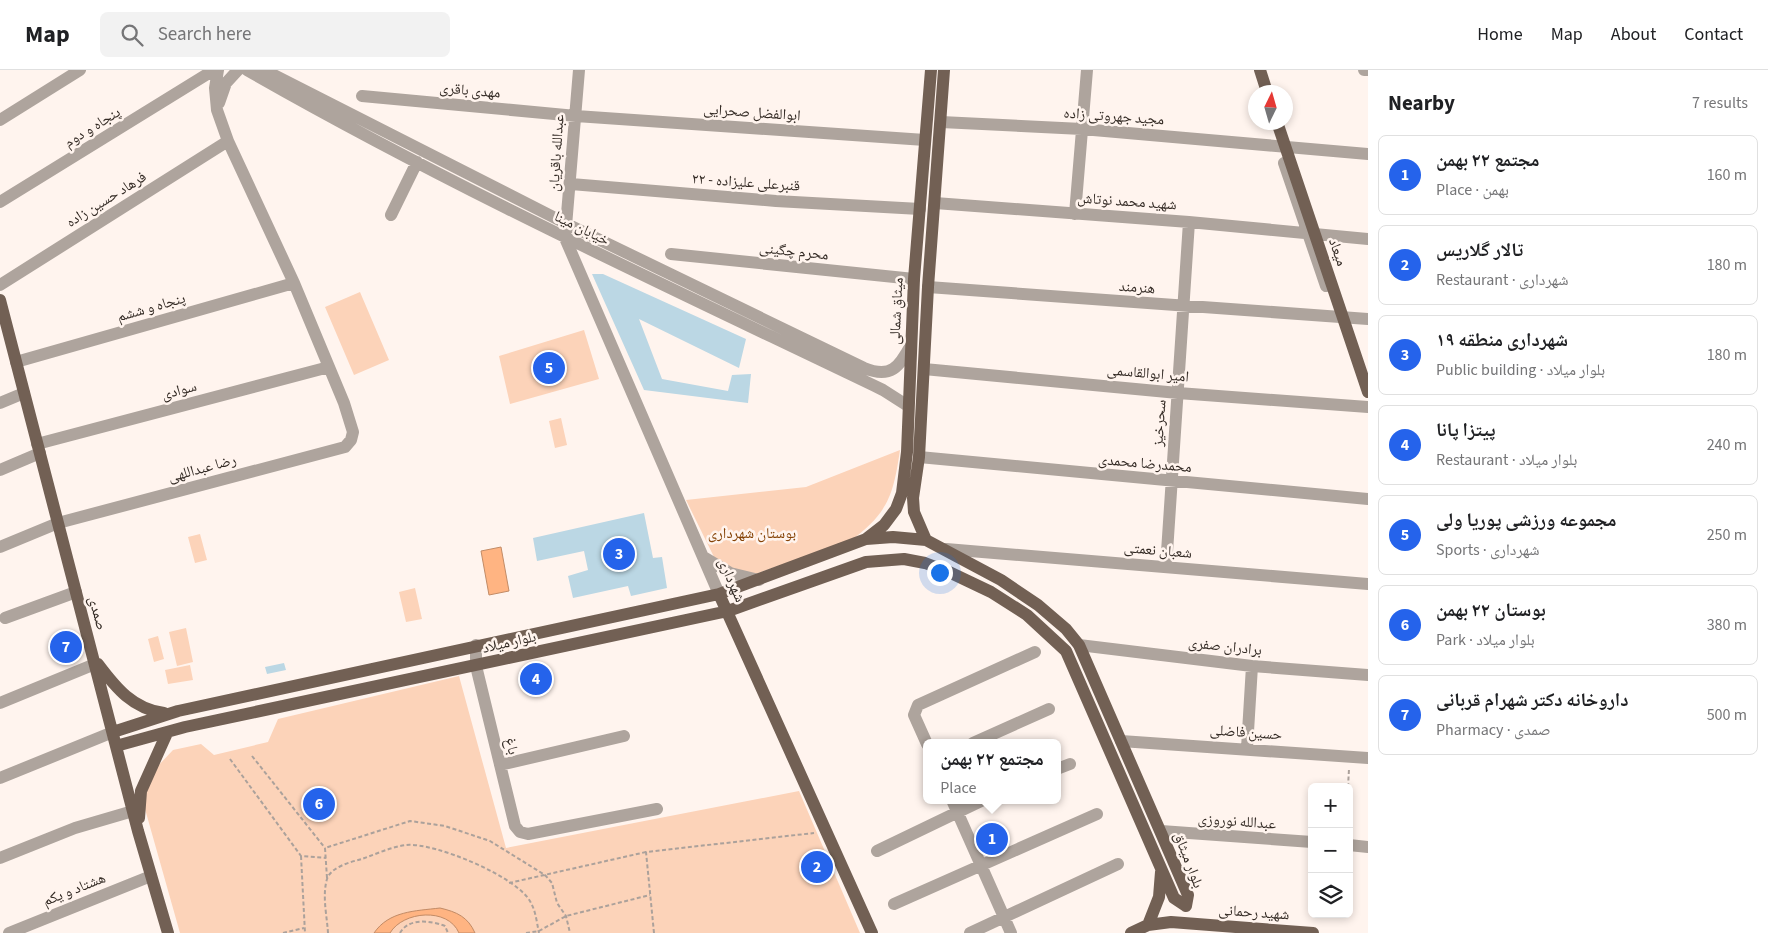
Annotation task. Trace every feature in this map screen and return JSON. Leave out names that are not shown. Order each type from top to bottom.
[{"type":"main road","name":"میثاق شمالی","points":[[866,540],[884,525],[896,509],[902,493],[908,452],[908,406],[914,279],[931,70]]},
{"type":"main road","name":"میثاق شمالی","points":[[926,540],[914,512],[913,498],[919,457],[928,287],[936,203],[944,70]]},
{"type":"main road","points":[[1260,70],[1265,85]]},
{"type":"main road","name":"میعاد","points":[[1279,130],[1282,146],[1312,235],[1368,392]]},
{"type":"main road","name":"صمدی","points":[[0,300],[2,320],[16,362],[138,831],[168,933]]},
{"type":"main road","points":[[908,406],[922,408]]},
{"type":"main road","name":"بلوار میثاق","points":[[866,540],[893,537],[926,540],[946,548],[1001,580],[1038,605],[1066,629],[1079,645],[1161,831],[1188,896],[1186,906],[1174,898],[1066,651],[1027,614],[991,592],[925,563],[904,560]]},
{"type":"main road","name":"بلوار میلاد","points":[[113,732],[166,714],[476,645],[720,594],[866,540]]},
{"type":"main road","name":"بلوار میلاد","points":[[116,746],[359,689],[476,666],[728,611],[866,562],[904,560]]},
{"type":"main road","name":"شهرداری","points":[[720,594],[872,933]]},
{"type":"main road","points":[[94,661],[116,688],[148,711],[166,714]]},
{"type":"main road","points":[[355,672],[359,689]]},
{"type":"main road","points":[[138,831],[141,792],[167,733]]},
{"type":"main road","points":[[1148,925],[1159,897],[1162,870]]},
{"type":"main road","points":[[1173,933],[1195,929],[1186,906]]},
{"type":"main road","name":"شهید رحمانی","points":[[1131,933],[1148,925],[1171,922],[1195,929],[1313,933]]},
{"type":"street","points":[[0,120],[80,70]]},
{"type":"street","name":"پنجاه و دوم","points":[[0,202],[199,74],[214,70]]},
{"type":"street","points":[[218,70],[215,88],[217,110],[228,141],[294,283],[329,366]]},
{"type":"street","points":[[217,110],[226,82],[238,70]]},
{"type":"street","name":"خیابان مینا","points":[[247,70],[312,107],[565,238],[883,390],[908,406]]},
{"type":"street","name":"خیابان مینا","points":[[264,70],[566,224],[874,372],[893,370],[902,363],[911,345]]},
{"type":"street","name":"عبدالله باقریان","points":[[565,238],[579,70]]},
{"type":"street","points":[[1075,214],[1087,70]]},
{"type":"street","points":[[1256,70],[1260,85]]},
{"type":"street","name":"مهدی باقری","points":[[362,96],[576,116]]},
{"type":"street","name":"ابوالفضل صحرایی","points":[[576,116],[926,140]]},
{"type":"street","name":"مجید جهروتی زاده","points":[[941,122],[1082,129],[1368,154]]},
{"type":"street","points":[[1275,130],[1282,146]]},
{"type":"street","name":"فرهاد حسین زاده","points":[[0,285],[228,141]]},
{"type":"street","points":[[392,215],[417,162]]},
{"type":"street","name":"قنبرعلی علیزاده - ۲۲","points":[[571,184],[776,201],[920,209]]},
{"type":"street","name":"شهید محمد نوتاش","points":[[936,203],[1189,222],[1368,239]]},
{"type":"street","name":"سحرخیز","points":[[1166,567],[1189,222]]},
{"type":"street","name":"شهرداری","points":[[565,238],[720,594]]},
{"type":"street","name":"محرم چگینی","points":[[671,254],[914,279]]},
{"type":"street","name":"پنجاه و ششم","points":[[16,362],[294,283]]},
{"type":"street","name":"هنرمند","points":[[928,287],[1368,319]]},
{"type":"street","points":[[1340,317],[1368,408]]},
{"type":"street","name":"رضا عبداللهی","points":[[0,547],[58,523],[345,447],[351,440],[353,432],[329,366]]},
{"type":"street","name":"سوادی","points":[[0,470],[39,448],[329,366]]},
{"type":"street","name":"امیر ابوالقاسمی","points":[[924,369],[1178,393],[1368,408]]},
{"type":"street","points":[[0,403],[24,393]]},
{"type":"street","name":"محمدرضا محمدی","points":[[919,457],[1368,499]]},
{"type":"street","name":"شعبان نعمتی","points":[[946,548],[1368,584]]},
{"type":"street","points":[[705,558],[730,573],[759,580]]},
{"type":"street","points":[[5,618],[76,592]]},
{"type":"street","name":"باغ","points":[[476,645],[476,666],[515,826],[520,832],[528,834],[657,809]]},
{"type":"street","name":"برادران صفری","points":[[1079,645],[1252,666],[1368,675]]},
{"type":"street","points":[[925,739],[914,715],[918,704],[1035,652]]},
{"type":"street","points":[[0,703],[94,661]]},
{"type":"street","points":[[1247,748],[1252,666]]},
{"type":"street","points":[[982,739],[1049,709]]},
{"type":"street","points":[[0,778],[113,732]]},
{"type":"street","points":[[500,764],[624,736]]},
{"type":"street","name":"حسین فاضلی","points":[[1121,741],[1247,748],[1368,758]]},
{"type":"street","points":[[1061,767],[1070,764]]},
{"type":"street","points":[[877,850],[955,806],[1011,933]]},
{"type":"street","points":[[0,858],[75,828],[133,811]]},
{"type":"street","points":[[894,904],[1097,814]]},
{"type":"street","name":"عبدالله نوروزی","points":[[1161,831],[1308,842]]},
{"type":"street","points":[[1353,845],[1368,847]]},
{"type":"street","points":[[970,933],[1118,864]]},
{"type":"street","name":"هشتاد و یکم","points":[[9,933],[151,876]]},
{"type":"path","points":[[252,756],[326,848],[327,878],[325,895],[328,933]]},
{"type":"path","points":[[1348,783],[1350,756]]},
{"type":"path","points":[[230,759],[301,856],[305,933]]},
{"type":"path","points":[[326,848],[394,825],[422,822],[444,826],[490,841],[545,875],[552,883],[557,903],[566,916],[570,933]]},
{"type":"path","points":[[654,933],[646,852],[827,831]]},
{"type":"path","points":[[327,878],[345,864],[406,846],[419,846],[450,852],[521,890],[531,903],[539,932]]},
{"type":"path","points":[[509,883],[646,852]]},
{"type":"path","points":[[301,856],[326,858]]},
{"type":"path","points":[[526,933],[539,932],[566,916],[650,894]]},
{"type":"path","points":[[400,933],[415,922],[432,921],[445,926],[448,933]]},
{"type":"path","points":[[283,933],[304,928]]},
{"type":"green space","points":[[360,292],[389,360],[354,375],[325,307]]},
{"type":"green space","points":[[584,330],[599,379],[510,404],[499,356]]},
{"type":"green space","points":[[561,418],[567,445],[555,448],[549,421]]},
{"type":"green space","name":"بوستان شهرداری","points":[[900,450],[895,480],[886,503],[880,513],[862,532],[849,542],[755,574],[733,569],[714,557],[686,500],[806,487]]},
{"type":"green space","points":[[200,534],[207,560],[195,563],[188,537]]},
{"type":"green space","points":[[415,588],[422,619],[406,622],[399,592]]},
{"type":"green space","points":[[186,628],[193,662],[177,666],[169,632]]},
{"type":"green space","points":[[158,636],[164,659],[154,662],[148,639]]},
{"type":"green space","points":[[190,665],[193,680],[168,684],[165,670]]},
{"type":"green space","points":[[459,676],[506,848],[799,791],[860,933],[180,933],[145,809],[146,788],[156,768],[173,750],[201,744],[214,755],[268,742],[278,719]]},
{"type":"shaded area","points":[[501,547],[509,591],[489,595],[481,551]]},
{"type":"shaded area","points":[[440,908],[461,916],[469,923],[475,933],[459,933],[445,919],[425,915],[405,920],[390,933],[374,933],[387,920],[395,916],[412,911]]},
{"type":"building","points":[[592,274],[603,274],[746,339],[739,368],[639,319],[662,379],[728,391],[732,375],[751,374],[748,403],[644,390]]},
{"type":"building","points":[[644,513],[653,558],[662,557],[667,588],[631,596],[628,586],[573,598],[568,576],[588,570],[584,551],[537,561],[533,538]]},
{"type":"building","points":[[284,663],[286,670],[267,674],[265,667]]},
{"type":"place","name":"مجموعه ورزشی پوریا ولی","points":[[549,368]]},
{"type":"place","name":"شهرداری منطقه ۱۹","points":[[619,554]]},
{"type":"place","name":"داروخانه دکتر شهرام قربانی","points":[[66,647]]},
{"type":"place","name":"پیتزا پانا","points":[[536,679]]},
{"type":"place","name":"بوستان ۲۲ بهمن","points":[[319,804]]},
{"type":"place","name":"مجتمع ۲۲ بهمن","points":[[992,839]]},
{"type":"place","name":"تالار گلاریس","points":[[817,867]]}]
